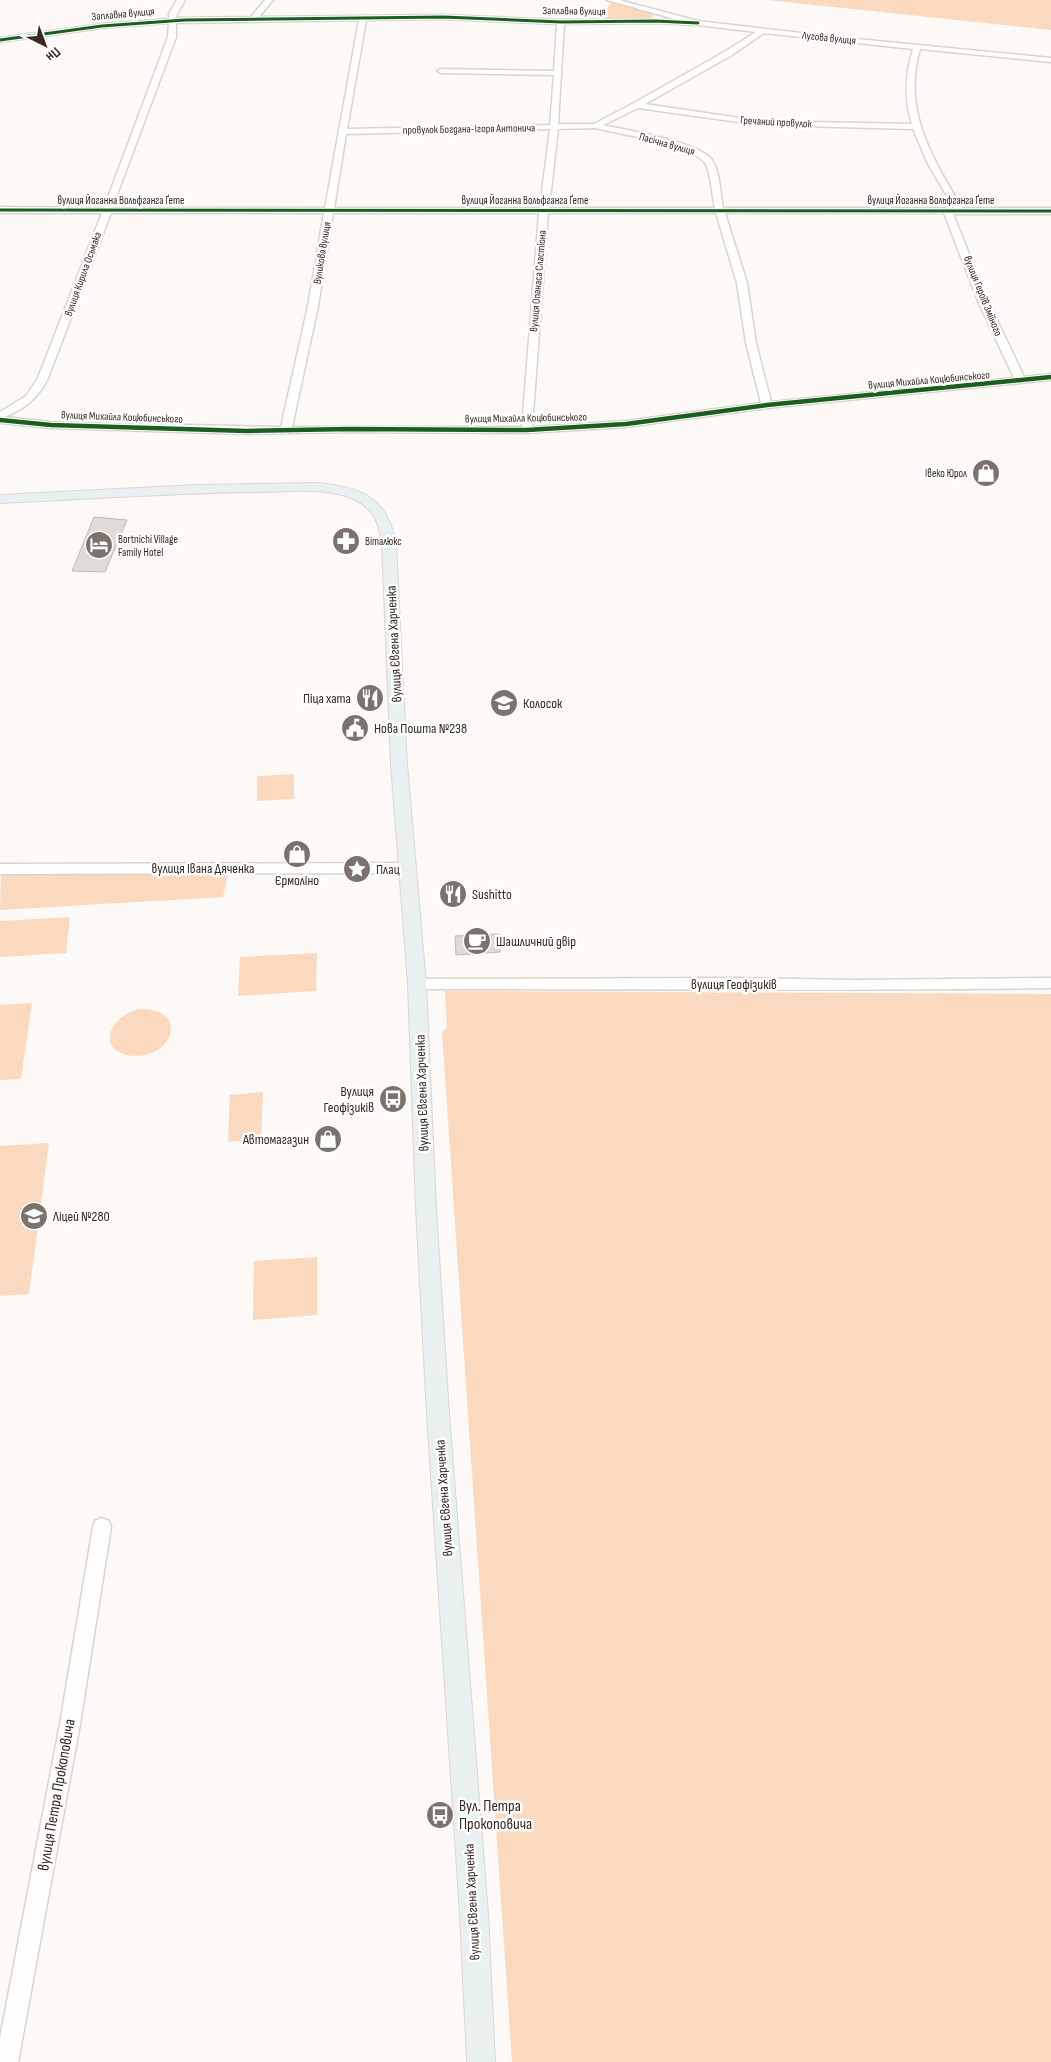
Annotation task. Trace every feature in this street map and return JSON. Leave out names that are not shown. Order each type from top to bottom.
[{"type":"main road","name":"вулиця Євгена Харченка","points":[[0,499],[237,488],[312,488],[334,489],[352,493],[381,514],[389,543],[399,764],[417,984],[437,1404],[474,1914],[481,2062]]},
{"type":"street","name":"вулиця Кирила Осьмака","points":[[0,416],[27,403],[36,392],[61,333],[172,37],[173,14],[181,0]]},
{"type":"street","points":[[254,18],[269,0]]},
{"type":"street","name":"Лугова вулиця","points":[[611,0],[698,23],[1051,60]]},
{"type":"street","name":"Вуликова вулиця","points":[[286,430],[313,306],[328,210],[363,17]]},
{"type":"street","name":"Заплавна вулиця","points":[[4,42],[102,26],[173,20],[444,17],[561,22],[655,21],[698,23]]},
{"type":"street","name":"вулиця Опанаса Сластіона","points":[[527,430],[544,210],[554,126],[561,22]]},
{"type":"street","points":[[595,126],[637,105],[737,48],[762,31]]},
{"type":"street","points":[[917,47],[909,78],[916,127],[931,163],[959,210]]},
{"type":"street","points":[[440,71],[558,73]]},
{"type":"street","name":"Гречаний провулок","points":[[637,105],[760,123],[916,127]]},
{"type":"street","name":"провулок Богдана-Ігоря Антонича","points":[[342,132],[595,126]]},
{"type":"street","name":"Пасічна вулиця","points":[[595,126],[678,146],[701,154],[707,159],[711,166],[719,209],[742,284],[751,343],[767,405]]},
{"type":"street","name":"вулиця Йоганна Вольфганга Ґете","points":[[0,210],[719,209],[1051,211]]},
{"type":"street","name":"вулиця Героїв Зміїного","points":[[947,210],[983,302],[1021,381]]},
{"type":"street","name":"вулиця Михайла Коцюбинського","points":[[0,420],[70,425],[247,431],[403,428],[527,430],[626,424],[767,405],[1051,377]]},
{"type":"street","name":"вулиця Івана Дяченка","points":[[0,868],[407,868]]},
{"type":"street","name":"вулиця Геофізиків","points":[[417,984],[733,983],[857,985],[1051,983]]},
{"type":"street","name":"вулиця Петра Прокоповича","points":[[7,2062],[7,2020],[70,1724],[102,1527]]},
{"type":"shaded area","points":[[767,0],[1051,0],[1051,30]]},
{"type":"shaded area","points":[[612,2],[654,14],[650,20],[598,21]]},
{"type":"shaded area","points":[[294,774],[294,799],[257,801],[257,776]]},
{"type":"shaded area","points":[[228,873],[223,897],[0,910],[1,874]]},
{"type":"shaded area","points":[[70,917],[66,953],[0,957],[0,921]]},
{"type":"shaded area","points":[[317,953],[316,991],[238,996],[240,957]]},
{"type":"shaded area","points":[[445,991],[1051,994],[1051,2062],[512,2062],[442,1032],[447,1028]]},
{"type":"shaded area","points":[[32,1003],[21,1079],[0,1080],[0,1005]]},
{"type":"shaded area","points":[[139,1009],[155,1010],[165,1016],[170,1023],[171,1032],[167,1041],[160,1049],[149,1054],[135,1056],[123,1054],[115,1049],[111,1043],[110,1035],[113,1027],[119,1020]]},
{"type":"shaded area","points":[[263,1092],[261,1139],[228,1142],[230,1095]]},
{"type":"shaded area","points":[[49,1143],[29,1294],[0,1296],[0,1146]]},
{"type":"shaded area","points":[[317,1257],[317,1315],[253,1320],[254,1261]]},
{"type":"building","name":"Bortnichi Village Family Hotel","points":[[94,517],[127,520],[105,572],[72,571]]},
{"type":"building","name":"Шашличний двір","points":[[499,934],[500,952],[456,955],[455,936]]},
{"type":"cycle path","points":[[0,40],[102,26],[185,20],[444,17],[561,22],[655,21],[698,23]]},
{"type":"cycle path","points":[[0,210],[1051,211]]},
{"type":"cycle path","points":[[0,420],[51,425],[247,431],[350,429],[527,430],[626,424],[767,405],[1051,377]]},
{"type":"place","name":"Івеко Юрол","points":[[986,473]]},
{"type":"place","name":"Віталюкс","points":[[346,541]]},
{"type":"place","name":"Bortnichi Village Family Hotel","points":[[99,545]]},
{"type":"place","name":"Піца хата","points":[[370,698]]},
{"type":"place","name":"Колосок","points":[[504,703]]},
{"type":"place","name":"Нова Пошта №238","points":[[355,728]]},
{"type":"place","name":"Єрмоліно","points":[[297,854]]},
{"type":"place","name":"Плац","points":[[357,869]]},
{"type":"place","name":"Sushitto","points":[[453,894]]},
{"type":"place","name":"Шашличний двір","points":[[477,941]]},
{"type":"place","name":"Вулиця Геофізиків","points":[[393,1099]]},
{"type":"place","name":"Автомагазин","points":[[328,1139]]},
{"type":"place","name":"Ліцей №280","points":[[34,1216]]},
{"type":"place","name":"Вул. Петра Прокоповича","points":[[440,1815]]}]
